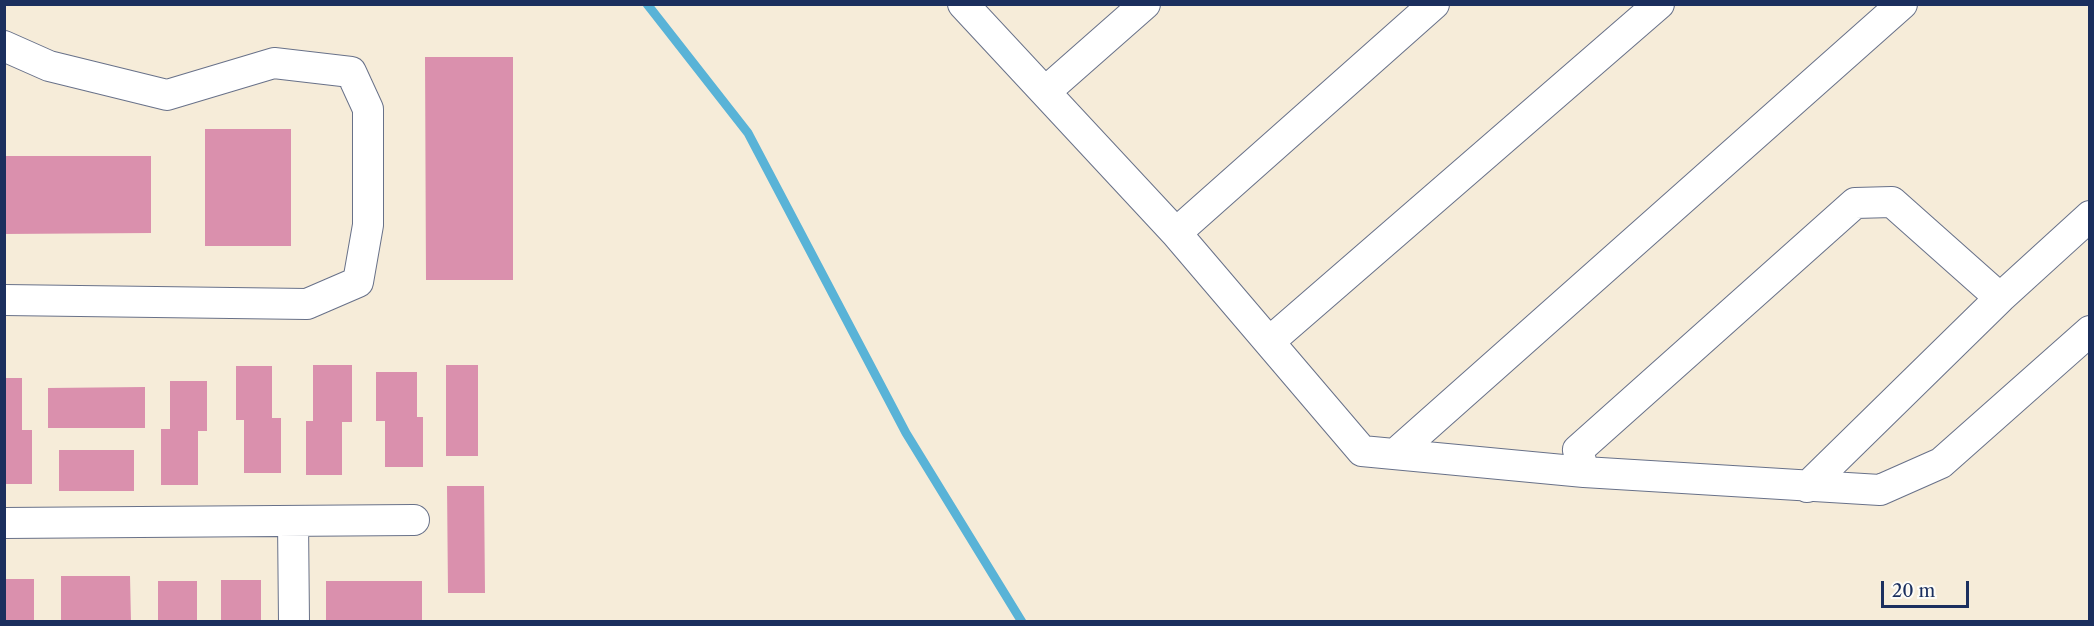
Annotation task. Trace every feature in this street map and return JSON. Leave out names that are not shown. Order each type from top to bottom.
[{"type":"lane","points":[[963,4],[1176,233],[1362,451],[1584,472],[1880,490],[1941,463],[2090,330]]},
{"type":"lane","points":[[1045,93],[1145,4]]},
{"type":"lane","points":[[1176,233],[1434,4]]},
{"type":"lane","points":[[1269,342],[1659,4]]},
{"type":"lane","points":[[1395,454],[1902,4]]},
{"type":"lane","points":[[4,46],[49,66],[167,95],[274,63],[351,72],[368,109],[368,225],[358,282],[307,304],[4,300]]},
{"type":"lane","points":[[1584,472],[1578,450],[1855,203],[1892,202],[2000,298]]},
{"type":"lane","points":[[1808,486],[2000,298],[2090,216]]},
{"type":"lane","points":[[4,523],[414,520]]},
{"type":"lane","points":[[294,521],[294,621]]},
{"type":"building","points":[[425,57],[513,57],[513,280],[426,280]]},
{"type":"building","points":[[205,129],[291,129],[291,246],[205,246]]},
{"type":"building","points":[[4,156],[151,156],[151,233],[4,234]]},
{"type":"building","points":[[313,365],[352,365],[352,422],[342,422],[342,475],[306,475],[306,421],[313,421]]},
{"type":"building","points":[[446,365],[478,365],[478,456],[446,456]]},
{"type":"building","points":[[236,366],[272,366],[272,418],[281,418],[281,473],[244,473],[244,420],[236,420]]},
{"type":"building","points":[[376,372],[417,372],[417,417],[423,417],[423,467],[385,467],[385,421],[376,421]]},
{"type":"building","points":[[4,378],[22,378],[22,430],[32,430],[32,484],[4,484]]},
{"type":"building","points":[[170,381],[207,381],[207,431],[198,431],[198,485],[161,485],[161,429],[170,429]]},
{"type":"building","points":[[145,387],[145,428],[48,428],[48,388]]},
{"type":"building","points":[[59,450],[134,450],[134,491],[59,491]]},
{"type":"building","points":[[447,486],[484,486],[485,593],[448,593]]},
{"type":"building","points":[[61,576],[130,576],[131,622],[61,622]]},
{"type":"building","points":[[4,579],[34,579],[34,622],[4,622]]},
{"type":"building","points":[[221,580],[261,580],[261,622],[221,622]]},
{"type":"building","points":[[158,581],[197,581],[197,622],[158,622]]},
{"type":"building","points":[[326,581],[422,581],[422,621],[326,621]]},
{"type":"waterway","points":[[647,4],[748,133],[906,433],[1022,622]]}]
